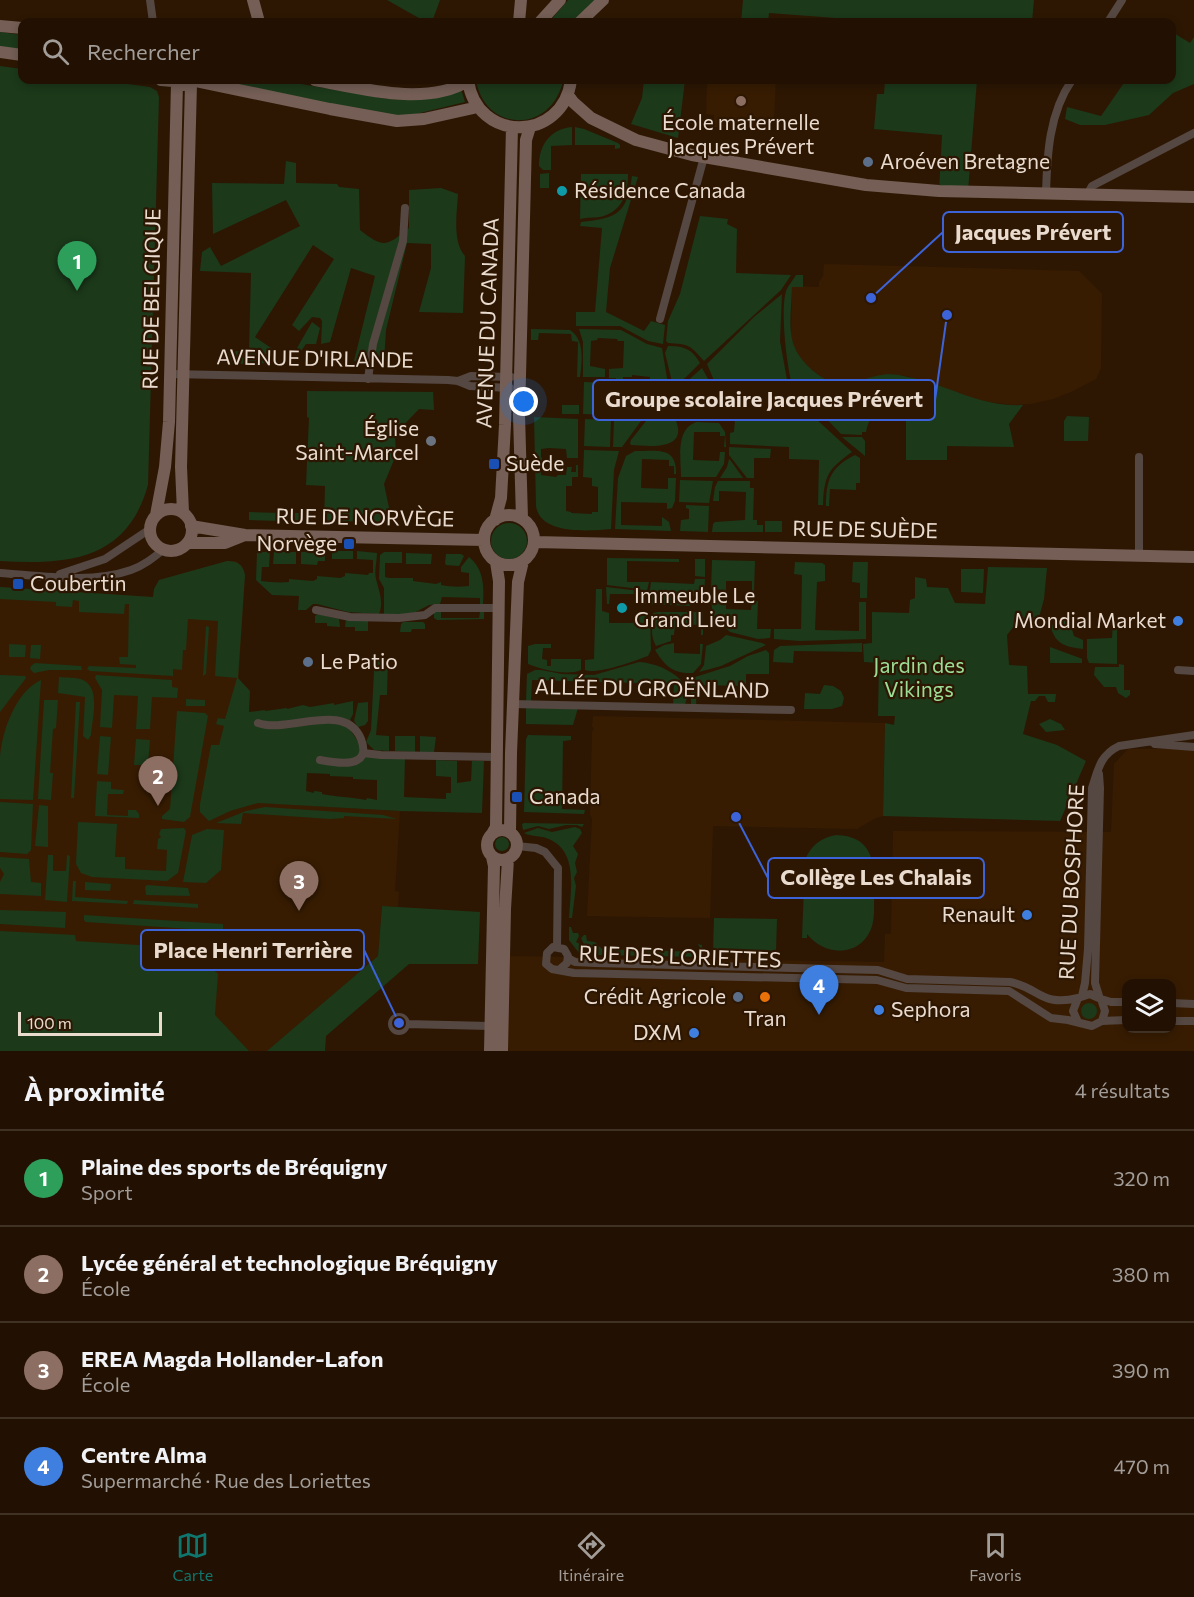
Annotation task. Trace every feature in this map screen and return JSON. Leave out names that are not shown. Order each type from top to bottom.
[{"type":"main road","points":[[253,0],[258,18]]},
{"type":"main road","points":[[519,18],[521,0]]},
{"type":"main road","points":[[544,18],[561,0]]},
{"type":"main road","points":[[584,18],[603,0]]},
{"type":"main road","points":[[0,26],[18,28]]},
{"type":"main road","points":[[0,52],[18,54]]},
{"type":"main road","name":"RUE DE BELGIQUE","points":[[156,515],[166,461],[170,374],[171,84]]},
{"type":"main road","name":"RUE DE BELGIQUE","points":[[183,512],[181,467],[194,84]]},
{"type":"main road","points":[[204,84],[397,121],[430,118],[478,106]]},
{"type":"main road","points":[[336,84],[413,95],[459,84]]},
{"type":"main road","points":[[469,84],[471,94],[478,106],[493,120],[512,127],[530,127],[544,122],[556,113],[568,94],[570,84]]},
{"type":"main road","points":[[568,94],[573,102],[591,118]]},
{"type":"main road","points":[[556,113],[568,112],[591,118],[636,140],[704,156],[879,187],[1194,197]]},
{"type":"main road","name":"AVENUE DU CANADA","points":[[495,520],[501,498],[512,127]]},
{"type":"main road","name":"AVENUE DU CANADA","points":[[522,518],[520,383],[525,158],[526,140],[530,127]]},
{"type":"main road","points":[[173,508],[183,512],[189,518],[192,526],[192,535],[188,543],[181,549],[163,550],[155,545],[150,529],[156,515],[162,510],[173,508]]},
{"type":"main road","points":[[490,1051],[494,866],[487,844],[496,826],[499,609],[496,562],[486,549],[484,540],[486,530],[495,520],[507,515],[522,518],[531,528],[535,542],[532,551],[523,561],[518,582],[512,704],[510,832]]},
{"type":"main road","name":"RUE DE NORVÈGE","points":[[192,526],[245,535],[484,540]]},
{"type":"main road","name":"RUE DE NORVÈGE","points":[[188,543],[225,543],[245,535]]},
{"type":"main road","name":"RUE DE SUÈDE","points":[[535,542],[1194,557]]},
{"type":"main road","points":[[496,562],[510,565],[523,561]]},
{"type":"main road","points":[[492,857],[501,860],[508,859],[515,853],[518,846],[510,832],[500,830],[494,832]]},
{"type":"main road","points":[[502,1051],[508,859]]},
{"type":"street","points":[[150,0],[152,18]]},
{"type":"street","points":[[1111,18],[1122,0]]},
{"type":"street","points":[[1046,194],[1052,124],[1058,105],[1070,84]]},
{"type":"street","points":[[1087,195],[1092,186],[1194,133]]},
{"type":"street","points":[[660,319],[704,156]]},
{"type":"street","points":[[368,378],[373,344],[403,241],[405,208]]},
{"type":"street","name":"AVENUE D'IRLANDE","points":[[170,374],[458,381],[471,376],[520,383]]},
{"type":"street","points":[[1139,556],[1140,457]]},
{"type":"street","points":[[53,577],[105,559],[150,529]]},
{"type":"street","points":[[0,573],[53,577],[101,576],[136,568],[163,550]]},
{"type":"street","points":[[316,610],[350,617],[399,618],[425,615],[435,608],[499,609]]},
{"type":"street","points":[[1178,669],[1194,671]]},
{"type":"street","name":"ALLÉE DU GROËNLAND","points":[[512,704],[791,710]]},
{"type":"street","points":[[258,723],[270,725],[340,720],[350,723],[357,730],[362,741],[363,753],[358,759],[344,764],[320,760]]},
{"type":"street","name":"RUE DU BOSPHORE","points":[[1080,997],[1085,983],[1088,949],[1092,788],[1099,764],[1109,751],[1119,746],[1194,735]]},
{"type":"street","name":"RUE DU BOSPHORE","points":[[1140,743],[1194,747]]},
{"type":"street","points":[[363,753],[497,757]]},
{"type":"street","name":"RUE DU BOSPHORE","points":[[1098,770],[1100,788],[1095,983],[1100,998]]},
{"type":"street","name":"RUE DES LORIETTES","points":[[518,846],[536,848],[545,852],[558,868],[557,947]]},
{"type":"street","points":[[557,947],[564,949],[568,958],[566,965],[560,969],[552,969],[545,960],[547,952],[557,947]]},
{"type":"street","name":"RUE DES LORIETTES","points":[[568,958],[575,962],[595,963],[878,970],[907,979],[1010,982],[1026,987],[1047,1000],[1080,997]]},
{"type":"street","name":"RUE DES LORIETTES","points":[[560,969],[573,973],[877,980],[906,988],[1009,992],[1051,1018],[1078,1022]]},
{"type":"street","points":[[1122,1001],[1090,994],[1080,997],[1073,1011],[1078,1022],[1085,1026],[1092,1026],[1102,1021],[1122,1020]]},
{"type":"street","points":[[1100,998],[1105,1011],[1102,1021]]},
{"type":"street","points":[[1176,1003],[1194,1004]]},
{"type":"street","points":[[1176,1021],[1194,1021]]},
{"type":"street","points":[[406,1024],[490,1026]]},
{"type":"shaded area","name":"École maternelle Jacques Prévert","points":[[707,84],[776,84],[774,118],[764,118],[764,130],[714,127],[714,115],[706,114]]},
{"type":"shaded area","points":[[824,264],[1079,271],[1102,294],[1101,368],[1096,379],[1071,392],[1031,404],[1012,405],[975,400],[907,376],[884,375],[845,385],[828,382],[803,363],[795,350],[791,337],[792,286],[819,287]]},
{"type":"shaded area","points":[[227,561],[236,561],[242,566],[245,575],[231,801],[400,811],[395,891],[399,892],[398,907],[382,906],[378,956],[268,1051],[0,1051],[0,587],[153,597],[159,580]]},
{"type":"shaded area","points":[[593,716],[885,723],[883,816],[857,829],[713,826],[710,918],[587,916],[592,819],[590,814]]},
{"type":"shaded area","points":[[1128,749],[1194,749],[1194,1051],[506,1051],[509,956],[884,962],[885,934],[891,934],[893,831],[1111,832],[1114,764]]},
{"type":"green space","points":[[387,0],[440,0],[433,18],[419,18]]},
{"type":"green space","points":[[568,0],[597,0],[577,18],[552,18]]},
{"type":"green space","points":[[743,0],[1034,0],[1032,18],[836,18],[769,13],[768,18],[741,18]]},
{"type":"green space","points":[[0,32],[18,34],[18,49],[0,47]]},
{"type":"green space","points":[[1176,34],[1190,43],[1194,37],[1194,84],[1173,93],[1149,115],[1105,125],[1080,125],[1065,119],[1067,107],[1101,116],[1123,84],[1176,84]]},
{"type":"green space","points":[[0,66],[18,68],[18,84],[128,84],[150,87],[157,91],[159,97],[148,485],[138,510],[125,530],[110,544],[71,559],[48,562],[0,561]]},
{"type":"green space","points":[[220,84],[301,84],[389,99],[411,100],[461,89],[465,102],[412,115],[389,115]]},
{"type":"green space","points":[[477,84],[562,84],[556,98],[546,111],[533,118],[518,120],[504,118],[492,110],[482,97]]},
{"type":"green space","points":[[644,84],[685,84],[678,138],[631,124],[642,98]]},
{"type":"green space","points":[[885,84],[977,84],[968,191],[939,191],[942,135],[874,129],[877,94],[884,94]]},
{"type":"green space","points":[[572,127],[572,145],[551,146],[551,170],[543,170],[539,166],[540,158],[547,139],[564,128]]},
{"type":"green space","points":[[575,127],[618,143],[620,148],[615,149],[615,145],[575,145]]},
{"type":"green space","points":[[286,161],[296,163],[296,183],[337,184],[339,187],[359,189],[360,230],[374,240],[384,243],[395,239],[409,228],[409,190],[441,188],[458,194],[457,235],[458,243],[465,256],[463,313],[419,312],[431,268],[431,244],[407,243],[386,330],[384,361],[354,361],[375,276],[351,268],[330,342],[321,344],[322,321],[320,318],[312,317],[299,331],[292,325],[334,259],[313,245],[255,337],[274,350],[275,363],[227,364],[228,352],[249,350],[251,273],[200,271],[202,252],[210,247],[221,266],[300,226],[286,200],[213,234],[212,183],[284,184]]},
{"type":"green space","points":[[549,173],[549,188],[540,188],[540,174]]},
{"type":"green space","points":[[581,174],[628,174],[627,188],[619,206],[608,215],[580,219]]},
{"type":"green space","points":[[632,176],[638,177],[610,268],[606,312],[644,331],[651,321],[665,325],[663,344],[648,341],[620,326],[576,326],[576,312],[595,312],[602,228],[580,226],[581,222],[612,216],[618,212],[627,199]]},
{"type":"green space","points":[[700,216],[728,219],[727,224],[737,229],[736,273],[791,275],[781,290],[704,361],[689,346],[666,341],[668,321],[680,294]]},
{"type":"green space","points":[[796,275],[803,275],[803,287],[792,287],[791,335],[798,354],[816,373],[830,382],[845,385],[880,375],[900,375],[992,403],[1023,405],[1009,424],[1014,447],[947,446],[947,460],[906,460],[906,417],[877,416],[878,413],[910,403],[907,397],[892,395],[845,398],[794,391],[787,356],[784,300],[786,291]]},
{"type":"green space","points":[[782,294],[780,341],[789,391],[789,412],[736,414],[718,390],[707,364],[754,317]]},
{"type":"green space","points":[[312,322],[320,328],[316,344],[306,344],[301,351],[297,348]]},
{"type":"green space","points":[[531,329],[570,330],[575,334],[578,339],[581,351],[580,377],[577,377],[578,342],[572,341],[571,334],[539,333],[538,340],[531,340]]},
{"type":"green space","points":[[579,329],[621,330],[647,344],[662,348],[669,390],[648,414],[614,415],[615,391],[623,394],[623,404],[641,406],[650,404],[650,396],[648,396],[650,377],[632,375],[632,377],[623,377],[623,385],[616,385],[616,378],[609,378],[609,369],[623,368],[624,341],[598,338],[591,341],[590,366],[605,369],[605,377],[583,377],[583,342]]},
{"type":"green space","points":[[668,346],[687,349],[700,363],[673,386],[665,353]]},
{"type":"green space","points":[[702,368],[718,397],[731,413],[729,417],[683,413],[675,392]]},
{"type":"green space","points":[[584,382],[612,383],[611,415],[583,414]]},
{"type":"green space","points":[[307,391],[433,392],[434,410],[419,409],[395,434],[396,455],[384,484],[392,522],[324,521],[325,486],[306,485],[309,418],[307,417]]},
{"type":"green space","points":[[821,399],[903,400],[890,404],[874,414],[866,432],[862,432],[862,435],[841,434],[816,408],[816,401]]},
{"type":"green space","points":[[562,405],[579,405],[579,414],[562,414]]},
{"type":"green space","points":[[1067,416],[1089,417],[1088,441],[1064,441],[1064,421]]},
{"type":"green space","points":[[534,417],[578,419],[578,458],[567,458],[566,449],[541,449],[541,475],[556,477],[566,475],[567,467],[572,467],[571,472],[576,472],[576,465],[578,465],[578,477],[572,477],[572,486],[566,486],[566,511],[571,513],[598,512],[598,487],[592,486],[592,478],[583,477],[584,450],[619,451],[614,470],[611,529],[579,530],[556,527],[539,515],[536,506]]},
{"type":"green space","points":[[777,417],[814,420],[815,418],[852,452],[837,463],[829,474],[826,480],[823,505],[818,505],[819,460],[789,459],[789,447],[730,444],[730,433],[734,432],[735,419],[758,420]]},
{"type":"green space","points":[[585,419],[611,420],[610,447],[584,446]]},
{"type":"green space","points":[[614,419],[641,421],[622,447],[613,447]]},
{"type":"green space","points":[[646,421],[676,421],[678,431],[676,438],[664,445],[631,445],[631,440]]},
{"type":"green space","points":[[697,422],[719,423],[725,432],[726,447],[724,447],[725,436],[720,436],[720,432],[694,432],[693,460],[719,461],[720,452],[725,452],[724,464],[716,477],[681,477],[682,437],[690,425]]},
{"type":"green space","points":[[842,437],[862,437],[865,441],[865,456]]},
{"type":"green space","points":[[729,447],[771,449],[770,458],[754,458],[754,478],[747,478],[729,455]]},
{"type":"green space","points":[[635,451],[664,452],[673,459],[676,474],[674,474],[674,466],[669,466],[669,460],[642,459],[641,488],[668,489],[668,478],[676,478],[675,501],[672,508],[667,509],[667,503],[621,502],[621,525],[662,526],[662,517],[669,522],[671,531],[615,529],[618,478],[626,456]]},
{"type":"green space","points":[[855,455],[860,458],[860,483],[856,483],[856,490],[830,489],[829,506],[826,506],[827,488],[831,475],[840,464]]},
{"type":"green space","points":[[729,459],[743,478],[720,478]]},
{"type":"green space","points":[[680,480],[713,481],[709,503],[679,502]]},
{"type":"green space","points":[[718,481],[750,481],[750,488],[754,488],[753,520],[757,520],[757,525],[763,525],[763,532],[712,532],[715,522],[745,520],[746,492],[719,491],[719,501],[713,501]]},
{"type":"green space","points":[[686,505],[709,506],[708,532],[680,531],[681,520],[689,519],[689,509]]},
{"type":"green space","points":[[249,512],[282,513],[282,521],[249,520]]},
{"type":"green space","points":[[292,513],[308,513],[309,522],[292,522]]},
{"type":"green space","points":[[765,521],[782,521],[782,532],[765,532]]},
{"type":"green space","points":[[509,523],[522,528],[527,541],[522,554],[509,559],[496,554],[491,541],[496,528]]},
{"type":"green space","points":[[332,551],[353,551],[353,559],[332,559]]},
{"type":"green space","points":[[357,551],[377,553],[375,576],[381,601],[379,614],[348,612],[317,604],[313,604],[306,610],[298,610],[299,596],[272,595],[256,580],[257,552],[270,552],[269,567],[262,567],[261,581],[289,582],[289,579],[313,581],[317,579],[317,576],[340,578],[345,576],[345,573],[368,575],[373,573],[373,560],[357,559]]},
{"type":"green space","points":[[274,552],[296,552],[296,564],[273,564]]},
{"type":"green space","points":[[301,552],[325,552],[325,561],[318,561],[317,565],[301,564]]},
{"type":"green space","points":[[384,552],[402,552],[402,563],[385,563],[385,577],[413,578],[413,581],[436,584],[441,582],[441,585],[452,586],[469,586],[469,573],[461,572],[461,567],[469,557],[480,572],[483,584],[483,604],[480,605],[480,598],[442,597],[440,604],[429,605],[410,615],[384,614],[384,588],[379,579],[380,555]]},
{"type":"green space","points":[[406,553],[432,554],[431,564],[406,564]]},
{"type":"green space","points":[[446,554],[464,556],[459,566],[446,565]]},
{"type":"green space","points":[[607,558],[679,559],[679,562],[627,561],[627,582],[649,582],[646,595],[640,589],[607,585]]},
{"type":"green space","points":[[695,559],[705,559],[705,577],[695,576]]},
{"type":"green space","points":[[712,560],[755,561],[754,591],[752,591],[752,581],[726,581],[726,590],[711,589]]},
{"type":"green space","points":[[227,561],[239,564],[245,575],[238,678],[250,691],[249,712],[287,709],[303,705],[310,707],[334,703],[334,705],[353,701],[353,714],[347,726],[367,754],[371,758],[405,758],[404,797],[446,799],[446,793],[451,793],[451,777],[436,776],[436,760],[457,761],[457,783],[471,781],[472,761],[484,761],[482,813],[258,803],[230,811],[209,821],[200,812],[200,804],[211,745],[219,745],[224,726],[216,724],[218,718],[225,719],[237,678],[215,676],[218,621],[188,619],[182,670],[173,669],[173,676],[90,671],[87,669],[89,666],[136,668],[136,665],[120,664],[119,657],[128,657],[129,604],[125,604],[124,614],[79,612],[79,601],[73,600],[72,607],[56,606],[56,602],[0,599],[0,587],[153,597],[159,580]],"holes":[[[307,773],[330,774],[330,776],[353,777],[353,779],[377,780],[377,800],[306,791]]]},
{"type":"green space","points":[[795,562],[825,565],[825,581],[817,582],[815,630],[859,631],[859,602],[866,602],[866,639],[800,641],[774,639],[774,629],[801,629],[802,575],[794,574]]},
{"type":"green space","points":[[853,562],[868,562],[867,598],[860,598],[860,583],[852,582]]},
{"type":"green space","name":"Jardin des Vikings","points":[[988,567],[1047,568],[1044,599],[1037,625],[1014,626],[1007,635],[1009,665],[1027,666],[1028,694],[1056,694],[1055,702],[1048,702],[1045,696],[1039,696],[1035,701],[1031,701],[1023,734],[1057,745],[1086,761],[1060,821],[883,816],[885,723],[894,725],[895,716],[878,716],[879,663],[864,662],[863,644],[872,643],[872,612],[909,613],[910,600],[915,598],[915,577],[926,579],[927,587],[948,588],[955,603],[985,604]]},
{"type":"green space","points":[[961,569],[984,569],[983,593],[961,592]]},
{"type":"green space","points":[[695,579],[705,579],[704,596],[690,596],[690,606],[648,604],[651,582],[694,584]]},
{"type":"green space","points":[[606,587],[640,591],[646,604],[636,604],[636,594],[610,594],[609,604],[607,604]]},
{"type":"green space","points":[[596,589],[602,589],[602,611],[609,613],[609,623],[632,623],[636,621],[636,614],[650,615],[651,650],[648,656],[598,671],[585,670],[585,660],[594,659]]},
{"type":"green space","points":[[711,600],[726,600],[726,609],[751,610],[752,601],[758,601],[757,629],[771,629],[770,638],[758,639],[730,632],[713,616]]},
{"type":"green space","points":[[441,610],[441,618],[479,618],[480,612],[484,612],[484,619],[437,620],[434,618],[434,612]]},
{"type":"green space","points":[[703,612],[703,635],[701,635],[701,625],[675,624],[671,641],[656,646],[652,626],[653,613]]},
{"type":"green space","points":[[318,614],[339,619],[340,627],[327,626],[327,623],[315,623],[315,616]]},
{"type":"green space","points":[[1060,617],[1070,623],[1074,636],[1083,640],[1083,649],[1059,642],[1053,634],[1051,628],[1055,620]]},
{"type":"green space","points":[[346,619],[368,621],[368,631],[355,631],[355,627],[345,627]]},
{"type":"green space","points":[[1113,621],[1117,621],[1117,664],[1089,663],[1087,639],[1112,638]]},
{"type":"green space","points":[[403,622],[423,622],[425,629],[400,632]]},
{"type":"green space","points":[[206,626],[209,627],[206,674],[203,676]]},
{"type":"green space","points":[[726,635],[766,645],[721,666],[699,672],[704,665],[706,646]]},
{"type":"green space","points":[[674,643],[674,653],[700,654],[700,644],[703,644],[701,664],[693,673],[670,668],[655,650]]},
{"type":"green space","points":[[862,643],[862,652],[794,651],[793,663],[773,662],[774,650],[780,646]]},
{"type":"green space","points":[[9,644],[26,645],[25,657],[9,657]]},
{"type":"green space","points":[[551,644],[551,648],[543,648],[542,659],[547,660],[547,666],[551,666],[551,659],[581,659],[581,670],[555,672],[528,664],[528,646]]},
{"type":"green space","points":[[31,645],[41,645],[40,659],[30,658]]},
{"type":"green space","points":[[1050,647],[1082,659],[1082,663],[1050,663]]},
{"type":"green space","points":[[766,650],[769,653],[769,674],[746,674],[746,686],[697,685],[696,705],[691,705],[691,684],[695,677],[730,666],[748,656]]},
{"type":"green space","points":[[388,659],[387,695],[380,695],[376,735],[389,736],[389,751],[374,750],[366,742],[371,730],[374,671],[378,661]]},
{"type":"green space","points":[[639,662],[656,665],[681,680],[687,695],[685,704],[673,705],[674,684],[532,680],[531,701],[526,701],[527,674],[535,670],[594,675]]},
{"type":"green space","points":[[35,663],[81,666],[82,670],[49,670],[34,673],[30,669]]},
{"type":"green space","points":[[1119,664],[1124,665],[1124,690],[1130,690],[1130,695],[1126,698],[1118,693],[1116,687],[1104,687],[1094,675],[1095,667],[1119,667]]},
{"type":"green space","points":[[0,675],[25,676],[26,678],[0,712]]},
{"type":"green space","points":[[96,675],[172,680],[172,687],[178,688],[177,698],[152,697],[150,729],[136,729],[138,696],[114,695],[112,728],[100,727],[102,690],[95,678]]},
{"type":"green space","points":[[59,677],[83,680],[92,690],[94,713],[91,735],[88,740],[83,736],[85,697],[58,693]]},
{"type":"green space","points":[[41,680],[33,800],[0,799],[0,757],[7,724],[24,693]]},
{"type":"green space","points":[[824,685],[833,686],[841,691],[844,698],[842,706],[832,709],[804,709],[805,693],[820,694]]},
{"type":"green space","points":[[186,699],[205,700],[205,706],[186,706]]},
{"type":"green space","points":[[44,700],[58,700],[56,728],[53,729],[51,800],[38,799]]},
{"type":"green space","points":[[76,702],[80,702],[74,798],[71,798]]},
{"type":"green space","points":[[368,702],[368,721],[365,725],[358,727],[354,721],[358,703]]},
{"type":"green space","points":[[526,707],[578,708],[573,725],[526,724]]},
{"type":"green space","points":[[177,711],[205,713],[208,716],[190,817],[184,822],[162,819],[162,816],[170,809]]},
{"type":"green space","points":[[1050,719],[1061,724],[1065,730],[1046,732],[1039,724]]},
{"type":"green space","points":[[528,735],[571,736],[571,740],[563,741],[562,809],[585,810],[584,814],[524,812]]},
{"type":"green space","points":[[100,736],[111,737],[108,775],[97,774]]},
{"type":"green space","points":[[395,736],[415,736],[415,752],[395,751]]},
{"type":"green space","points":[[420,736],[436,737],[434,752],[420,752]]},
{"type":"green space","points":[[136,739],[150,740],[148,765],[134,765]]},
{"type":"green space","points":[[97,781],[111,782],[111,789],[124,790],[123,794],[108,794],[107,815],[128,816],[128,810],[136,810],[139,818],[95,816]]},
{"type":"green space","points":[[0,802],[33,804],[31,850],[27,854],[0,852]]},
{"type":"green space","points":[[39,805],[48,806],[48,847],[35,846]]},
{"type":"green space","points":[[265,807],[383,815],[397,819],[344,816],[344,818],[330,819],[243,813],[241,824],[216,823],[246,811]]},
{"type":"green space","points":[[78,822],[117,824],[115,857],[125,857],[125,869],[166,871],[167,850],[157,849],[161,829],[184,828],[186,831],[178,873],[167,881],[92,877],[81,873],[76,864]]},
{"type":"green space","points":[[522,824],[584,824],[582,827],[566,825],[549,829],[538,826],[523,830]]},
{"type":"green space","points":[[575,827],[582,833],[573,846],[578,854],[575,863],[577,872],[574,878],[576,886],[572,918],[569,918],[571,875],[566,855],[560,846],[551,840],[524,833],[538,828],[552,832]]},
{"type":"green space","points":[[207,829],[224,830],[221,870],[206,883],[183,882],[192,835]]},
{"type":"green space","points":[[836,835],[859,841],[865,847],[873,864],[874,874],[874,913],[871,929],[858,945],[841,951],[822,947],[807,934],[807,938],[802,938],[805,860],[817,843]]},
{"type":"green space","points":[[502,837],[507,839],[509,844],[507,849],[502,851],[497,849],[495,844],[497,839]]},
{"type":"green space","points":[[48,855],[53,855],[53,871],[66,871],[67,855],[70,856],[67,902],[45,900]]},
{"type":"green space","points":[[0,857],[29,859],[31,882],[41,883],[41,896],[0,894],[0,882],[4,874],[0,868]]},
{"type":"green space","points":[[73,881],[76,881],[75,897],[128,901],[127,904],[72,901]]},
{"type":"green space","points":[[85,882],[111,884],[110,891],[85,890]]},
{"type":"green space","points":[[147,885],[188,888],[190,896],[146,895]]},
{"type":"green space","points":[[134,900],[198,904],[198,908],[133,904]]},
{"type":"green space","points":[[382,906],[480,912],[478,964],[409,964],[326,1036],[325,1051],[267,1051],[378,956]]},
{"type":"green space","points":[[0,910],[66,912],[65,928],[0,924]]},
{"type":"green space","points":[[84,915],[223,924],[223,929],[221,931],[86,922]]},
{"type":"green space","points":[[714,918],[777,919],[776,951],[713,949]]},
{"type":"green space","points":[[569,927],[573,933],[578,933],[576,942],[582,945],[582,950],[592,955],[579,953],[569,940]]},
{"type":"green space","points":[[0,931],[75,935],[76,941],[153,946],[154,939],[184,941],[218,974],[215,1015],[249,1051],[0,1051]]},
{"type":"green space","points":[[584,935],[587,941],[595,942],[602,949],[702,952],[698,944],[702,945],[703,957],[596,955],[594,951],[586,949],[581,938]]},
{"type":"green space","points":[[1086,1003],[1092,1003],[1097,1011],[1095,1017],[1086,1019],[1081,1014],[1081,1008]]},
{"type":"place","name":"École maternelle Jacques Prévert","points":[[741,101]]},
{"type":"place","name":"Aroéven Bretagne","points":[[868,162]]},
{"type":"place","name":"Résidence Canada","points":[[562,191]]},
{"type":"place","name":"Plaine des sports de Bréquigny","points":[[77,291]]},
{"type":"place","name":"Jacques Prévert","points":[[871,298]]},
{"type":"place","name":"Groupe scolaire Jacques Prévert","points":[[947,315]]},
{"type":"place","name":"Église Saint-Marcel","points":[[431,441]]},
{"type":"place","name":"Suède","points":[[494,464]]},
{"type":"place","name":"Norvège","points":[[349,544]]},
{"type":"place","name":"Coubertin","points":[[18,584]]},
{"type":"place","name":"Immeuble Le Grand Lieu","points":[[622,608]]},
{"type":"place","name":"Mondial Market","points":[[1178,621]]},
{"type":"place","name":"Le Patio","points":[[308,662]]},
{"type":"place","name":"Canada","points":[[517,797]]},
{"type":"place","name":"Lycée général et technologique Bréquigny","points":[[158,806]]},
{"type":"place","name":"Collège Les Chalais","points":[[736,817]]},
{"type":"place","name":"EREA Magda Hollander-Lafon","points":[[299,911]]},
{"type":"place","name":"Renault","points":[[1027,915]]},
{"type":"place","name":"Crédit Agricole","points":[[738,997]]},
{"type":"place","name":"Tran","points":[[765,997]]},
{"type":"place","name":"Sephora","points":[[879,1010]]},
{"type":"place","name":"Centre Alma","points":[[819,1015]]},
{"type":"place","name":"Place Henri Terrière","points":[[399,1023]]},
{"type":"place","name":"DXM","points":[[694,1033]]}]
